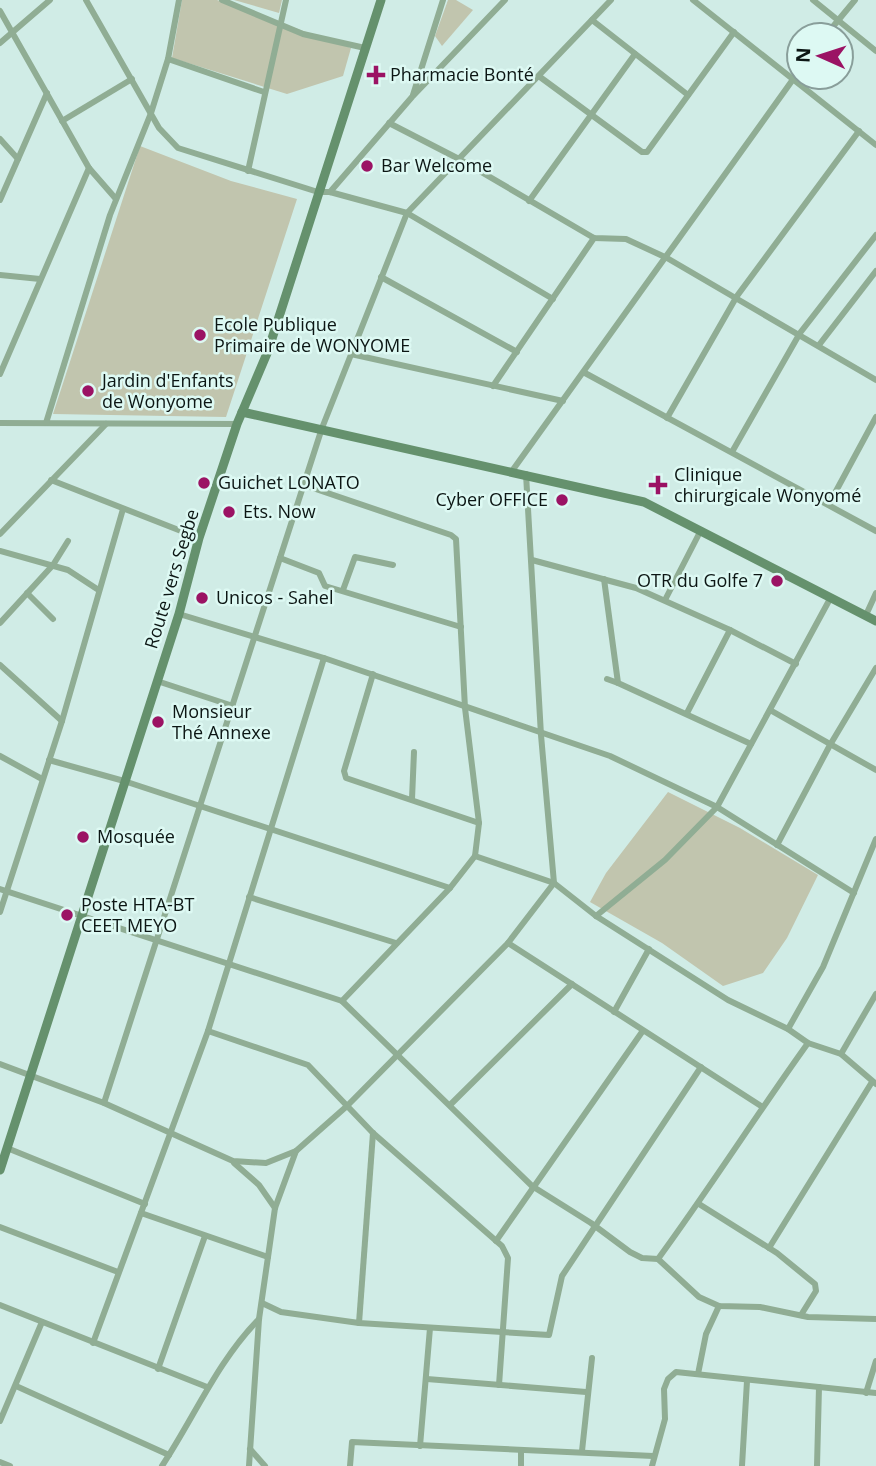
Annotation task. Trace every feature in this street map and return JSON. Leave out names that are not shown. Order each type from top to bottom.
[{"type":"main road","name":"Route vers Segbe","points":[[1,1167],[179,614],[199,538],[237,424],[268,351],[381,0]]},
{"type":"main road","points":[[242,412],[644,502],[876,621]]},
{"type":"street","points":[[0,43],[50,0]]},
{"type":"street","points":[[86,0],[159,128],[178,148],[318,192],[330,192],[407,213],[553,299]]},
{"type":"street","points":[[46,423],[116,199],[151,113],[168,59],[179,0]]},
{"type":"street","points":[[222,0],[303,34],[365,48]]},
{"type":"street","points":[[248,171],[286,0]]},
{"type":"street","points":[[412,97],[443,0]]},
{"type":"street","points":[[330,192],[412,97],[505,0]]},
{"type":"street","points":[[104,1103],[323,428],[407,213],[611,0]]},
{"type":"street","points":[[694,0],[785,73]]},
{"type":"street","points":[[813,0],[876,51]]},
{"type":"street","points":[[837,20],[855,0]]},
{"type":"street","points":[[0,11],[89,168],[116,199]]},
{"type":"street","points":[[592,20],[688,95]]},
{"type":"street","points":[[540,77],[642,152],[647,152],[734,32]]},
{"type":"street","points":[[529,201],[635,54]]},
{"type":"street","points":[[168,59],[264,92]]},
{"type":"street","points":[[62,121],[132,79]]},
{"type":"street","points":[[512,471],[585,373],[785,90]]},
{"type":"street","points":[[808,91],[876,145]]},
{"type":"street","points":[[0,200],[47,93]]},
{"type":"street","points":[[389,123],[459,159],[594,238],[626,239],[667,258],[737,296],[876,380]]},
{"type":"street","points":[[667,418],[737,296],[859,131]]},
{"type":"street","points":[[0,139],[18,159]]},
{"type":"street","points":[[0,374],[89,168]]},
{"type":"street","points":[[732,452],[800,333],[873,244],[876,235]]},
{"type":"street","points":[[493,386],[594,238]]},
{"type":"street","points":[[819,345],[876,271]]},
{"type":"street","points":[[0,275],[40,279]]},
{"type":"street","points":[[381,277],[517,352]]},
{"type":"street","points":[[0,346],[11,346]]},
{"type":"street","points":[[351,354],[563,401]]},
{"type":"street","points":[[585,373],[829,503],[876,531]]},
{"type":"street","points":[[829,503],[876,417]]},
{"type":"street","points":[[0,423],[237,424]]},
{"type":"street","points":[[0,534],[106,424]]},
{"type":"street","points":[[233,1161],[266,1163],[296,1151],[347,1106],[508,943],[554,883],[541,735],[526,474]]},
{"type":"street","points":[[51,480],[199,538]]},
{"type":"street","points":[[304,485],[454,537],[465,708],[479,823],[475,856],[450,888],[342,1001]]},
{"type":"street","points":[[0,912],[3,891],[62,721],[97,590],[123,509]]},
{"type":"street","points":[[665,600],[701,530]]},
{"type":"street","points":[[0,623],[53,565],[68,541]]},
{"type":"street","points":[[0,551],[76,573],[97,590]]},
{"type":"street","points":[[343,590],[355,557],[393,565]]},
{"type":"street","points":[[280,558],[320,573],[325,586],[461,627]]},
{"type":"street","points":[[532,560],[604,579],[665,600],[796,664]]},
{"type":"street","points":[[604,579],[618,683]]},
{"type":"street","points":[[27,593],[53,619]]},
{"type":"street","points":[[866,615],[876,593]]},
{"type":"street","points":[[596,916],[665,860],[717,807],[831,597]]},
{"type":"street","points":[[179,614],[373,674],[541,735],[610,756],[717,807],[854,893]]},
{"type":"street","points":[[687,713],[730,630]]},
{"type":"street","points":[[93,1343],[208,1031],[324,658]]},
{"type":"street","points":[[0,665],[62,721]]},
{"type":"street","points":[[777,845],[830,745],[876,667]]},
{"type":"street","points":[[373,674],[344,771],[346,778],[479,823]]},
{"type":"street","points":[[607,679],[751,744]]},
{"type":"street","points":[[157,681],[233,706]]},
{"type":"street","points":[[770,710],[876,770]]},
{"type":"street","points":[[412,799],[414,752]]},
{"type":"street","points":[[0,756],[42,779]]},
{"type":"street","points":[[49,760],[124,781],[450,888]]},
{"type":"street","points":[[788,1029],[823,967],[876,839]]},
{"type":"street","points":[[475,856],[554,883],[596,916],[728,1000],[788,1029],[808,1043],[841,1054],[874,1083],[769,1248]]},
{"type":"street","points":[[3,891],[342,1001],[532,1186],[597,1227],[630,1252],[642,1258],[658,1259],[699,1297],[719,1306],[760,1307],[801,1315],[876,1319]]},
{"type":"street","points":[[249,897],[396,943]]},
{"type":"street","points":[[508,943],[642,1032],[761,1106]]},
{"type":"street","points":[[614,1012],[649,949]]},
{"type":"street","points":[[450,1105],[572,984]]},
{"type":"street","points":[[841,1054],[876,994]]},
{"type":"street","points":[[208,1031],[303,1062],[373,1133],[506,1251],[508,1258],[499,1385]]},
{"type":"street","points":[[495,1241],[642,1032]]},
{"type":"street","points":[[658,1259],[699,1204],[761,1106],[808,1043]]},
{"type":"street","points":[[0,1064],[104,1103],[233,1161],[259,1185],[275,1208]]},
{"type":"street","points":[[262,1303],[281,1312],[359,1323],[549,1335],[558,1282],[701,1067]]},
{"type":"street","points":[[359,1323],[373,1133]]},
{"type":"street","points":[[7,1148],[145,1204]]},
{"type":"street","points":[[249,1466],[259,1319],[275,1208],[296,1151]]},
{"type":"street","points":[[699,1204],[769,1248],[816,1284],[816,1291],[801,1315]]},
{"type":"street","points":[[141,1213],[268,1257]]},
{"type":"street","points":[[0,1227],[118,1272]]},
{"type":"street","points":[[158,1369],[205,1236]]},
{"type":"street","points":[[0,1304],[207,1387]]},
{"type":"street","points":[[698,1374],[706,1334],[719,1306]]},
{"type":"street","points":[[162,1466],[207,1387],[233,1348],[259,1319]]},
{"type":"street","points":[[0,1422],[42,1322]]},
{"type":"street","points":[[420,1446],[430,1328]]},
{"type":"street","points":[[582,1451],[586,1392],[592,1358]]},
{"type":"street","points":[[866,1393],[876,1361]]},
{"type":"street","points":[[652,1466],[665,1419],[664,1389],[667,1380],[676,1372],[876,1393]]},
{"type":"street","points":[[427,1379],[586,1392]]},
{"type":"street","points":[[742,1466],[747,1381]]},
{"type":"street","points":[[16,1386],[169,1455]]},
{"type":"street","points":[[817,1466],[819,1387]]},
{"type":"street","points":[[350,1466],[352,1442],[653,1456]]},
{"type":"street","points":[[250,1449],[265,1466]]},
{"type":"street","points":[[520,1466],[522,1450]]},
{"type":"street","points":[[0,1462],[10,1466]]},
{"type":"green space","points":[[182,0],[217,0],[351,48],[343,76],[287,94],[172,58]]},
{"type":"green space","points":[[234,0],[282,0],[279,13]]},
{"type":"green space","points":[[448,0],[456,0],[473,10],[442,46],[435,36]]},
{"type":"green space","points":[[140,146],[231,181],[297,199],[226,417],[53,414]]},
{"type":"green space","points":[[668,792],[740,828],[818,875],[787,938],[763,973],[723,986],[662,943],[590,902],[606,873]]},
{"type":"place","name":"Pharmacie Bonté","points":[[376,75]]},
{"type":"place","name":"Bar Welcome","points":[[367,166]]},
{"type":"place","name":"Ecole Publique Primaire de WONYOME","points":[[200,335]]},
{"type":"place","name":"Jardin d'Enfants de Wonyome","points":[[88,391]]},
{"type":"place","name":"Guichet LONATO","points":[[204,483]]},
{"type":"place","name":"Clinique chirurgicale Wonyomé","points":[[658,485]]},
{"type":"place","name":"Cyber OFFICE","points":[[562,500]]},
{"type":"place","name":"Ets. Now","points":[[229,512]]},
{"type":"place","name":"OTR du Golfe 7","points":[[777,581]]},
{"type":"place","name":"Unicos - Sahel","points":[[202,598]]},
{"type":"place","name":"Monsieur Thé Annexe","points":[[158,722]]},
{"type":"place","name":"Mosquée","points":[[83,837]]},
{"type":"place","name":"Poste HTA-BT CEET MEYO","points":[[67,915]]}]
